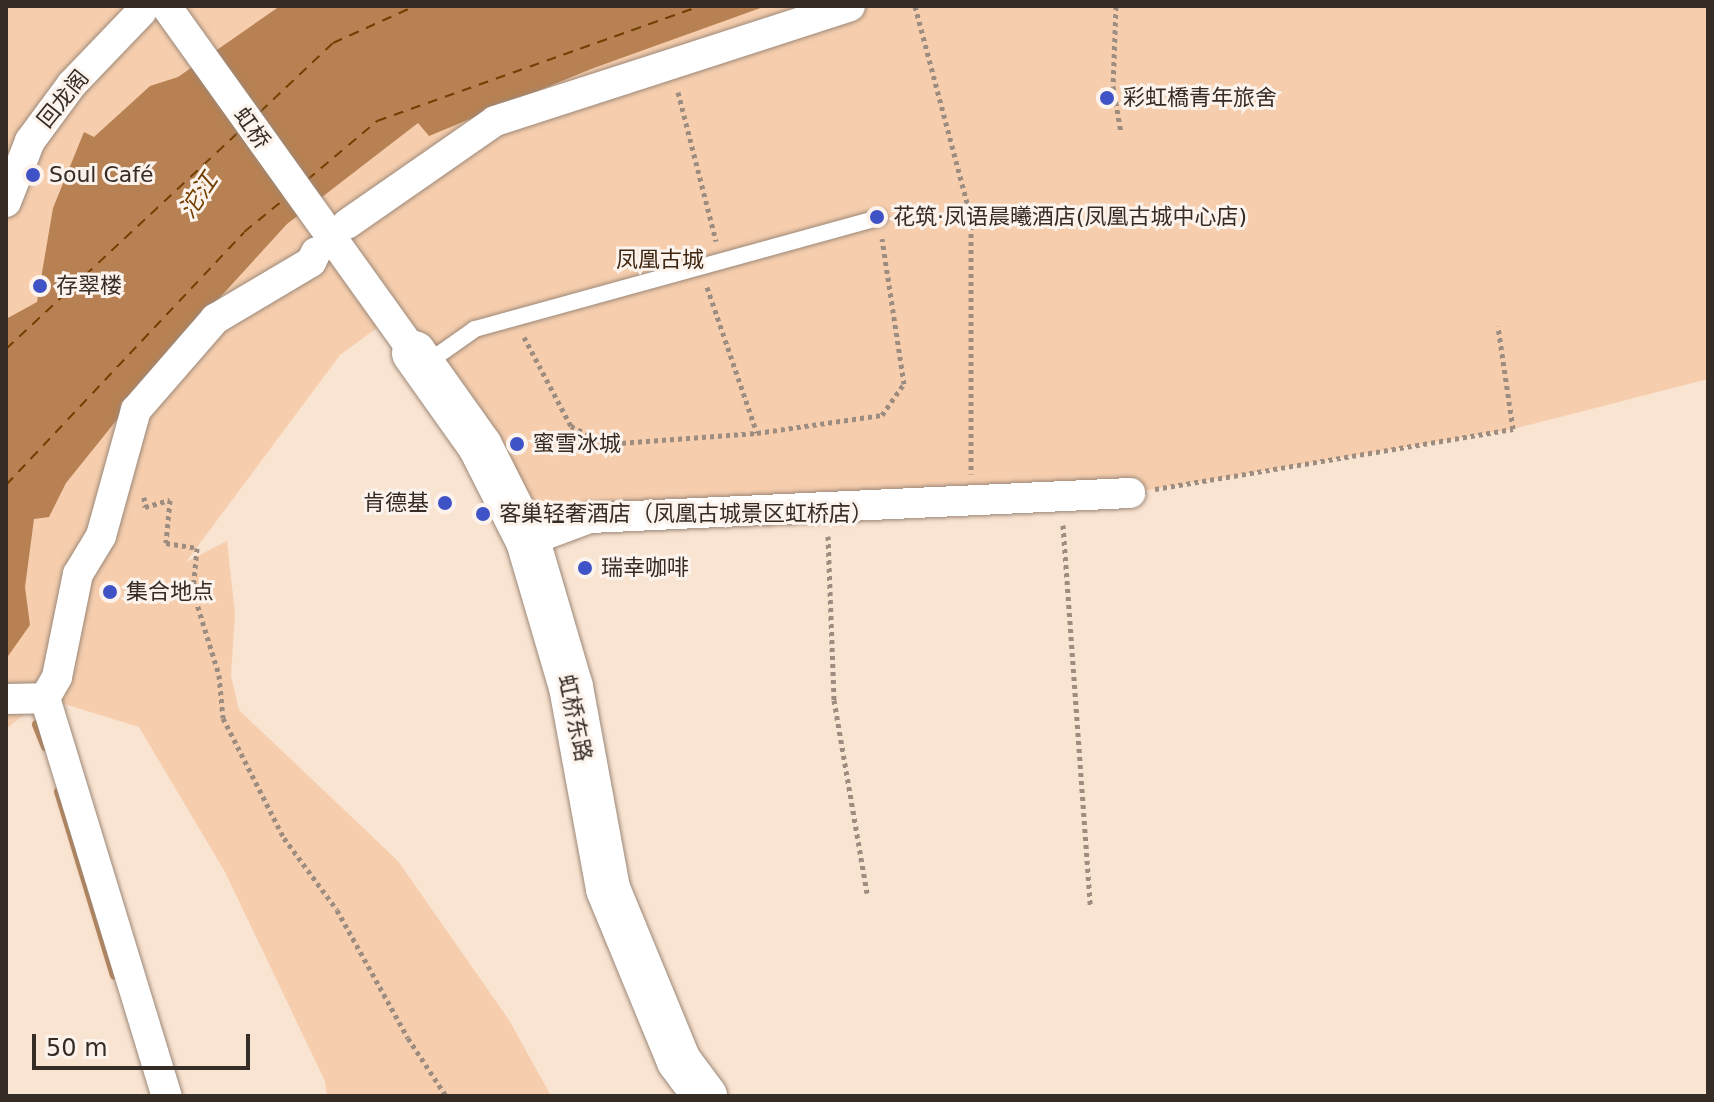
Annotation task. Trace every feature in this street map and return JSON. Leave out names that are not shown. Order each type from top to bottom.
[{"type":"street","points":[[167,1096],[45,698],[57,677],[78,574],[101,536],[120,455],[136,410],[215,319],[311,262],[329,236],[435,158],[495,121],[672,68],[850,6]]},
{"type":"street","name":"回龙阁","points":[[6,202],[30,141],[72,84],[162,14]]},
{"type":"street","name":"虹桥","points":[[162,14],[419,359]]},
{"type":"street","name":"虹桥东路","points":[[419,359],[480,446],[528,541],[571,687],[608,889],[679,1061],[705,1096]]},
{"type":"street","points":[[528,541],[590,518],[1130,493]]},
{"type":"street","points":[[6,699],[45,698]]},
{"type":"lane","points":[[419,359],[475,329],[879,218]]},
{"type":"path","points":[[915,6],[971,218],[971,501]]},
{"type":"path","points":[[1116,6],[1113,86],[1121,133]]},
{"type":"path","points":[[672,68],[721,260],[707,285],[757,433]]},
{"type":"path","points":[[514,318],[571,426],[606,444],[757,433],[882,415],[904,384],[879,218]]},
{"type":"path","points":[[1130,493],[1513,429],[1498,326]]},
{"type":"path","points":[[120,455],[140,465],[145,507],[170,500],[166,543],[197,548],[193,591],[219,675],[223,718],[284,838],[337,910],[446,1096]]},
{"type":"path","points":[[1061,496],[1090,905]]},
{"type":"path","points":[[827,507],[834,700],[867,893]]},
{"type":"green space","name":"凤凰古城","points":[[6,6],[1708,6],[1708,379],[1513,429],[1130,493],[590,518],[528,541],[389,319],[340,355],[186,562],[227,541],[235,614],[231,676],[239,710],[398,861],[509,1020],[551,1096],[327,1096],[325,1081],[225,872],[139,727],[45,698],[6,729]]},
{"type":"water","name":"沱江","points":[[280,6],[766,6],[591,69],[429,136],[418,123],[287,224],[181,340],[66,483],[49,517],[34,519],[25,587],[30,625],[6,659],[6,319],[37,302],[53,208],[84,132],[94,137],[150,86],[178,77]]},
{"type":"waterway","points":[[36,724],[45,746]]},
{"type":"waterway","points":[[58,791],[114,975]]},
{"type":"ferry route","points":[[260,112],[333,43],[415,6]]},
{"type":"ferry route","points":[[307,180],[377,121],[700,6]]},
{"type":"ferry route","points":[[6,349],[238,133]]},
{"type":"ferry route","points":[[6,485],[244,232],[287,197]]},
{"type":"place","name":"彩虹橋青年旅舍","points":[[1107,98]]},
{"type":"place","name":"Soul Café","points":[[33,175]]},
{"type":"place","name":"花筑·凤语晨曦酒店(凤凰古城中心店)","points":[[877,217]]},
{"type":"place","name":"存翠楼","points":[[40,286]]},
{"type":"place","name":"蜜雪冰城","points":[[517,444]]},
{"type":"place","name":"肯德基","points":[[445,503]]},
{"type":"place","name":"客巢轻奢酒店（凤凰古城景区虹桥店）","points":[[483,514]]},
{"type":"place","name":"瑞幸咖啡","points":[[585,568]]},
{"type":"place","name":"集合地点","points":[[110,592]]}]
